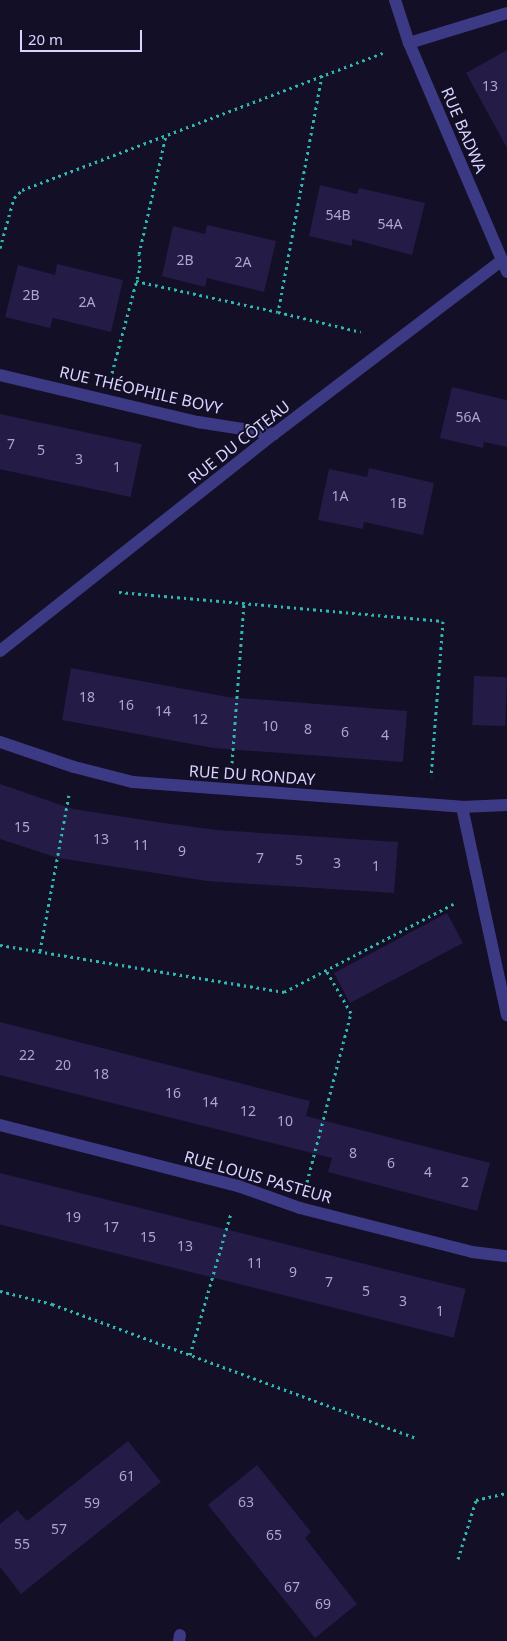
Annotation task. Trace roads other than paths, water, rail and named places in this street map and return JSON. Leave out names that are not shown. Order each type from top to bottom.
[{"type":"street","name":"RUE BADWA","points":[[394,0],[409,43],[504,266]]},
{"type":"street","points":[[409,43],[507,13]]},
{"type":"street","name":"RUE DU CÔTEAU","points":[[0,652],[274,434],[396,341],[504,266]]},
{"type":"street","name":"RUE THÉOPHILE BOVY","points":[[0,374],[198,422],[274,434]]},
{"type":"street","name":"RUE DU RONDAY","points":[[0,742],[74,767],[133,782],[462,807],[507,805]]},
{"type":"street","points":[[462,807],[478,891],[507,1015]]},
{"type":"street","name":"RUE LOUIS PASTEUR","points":[[0,1125],[238,1186],[300,1208],[472,1252],[507,1256]]}]
